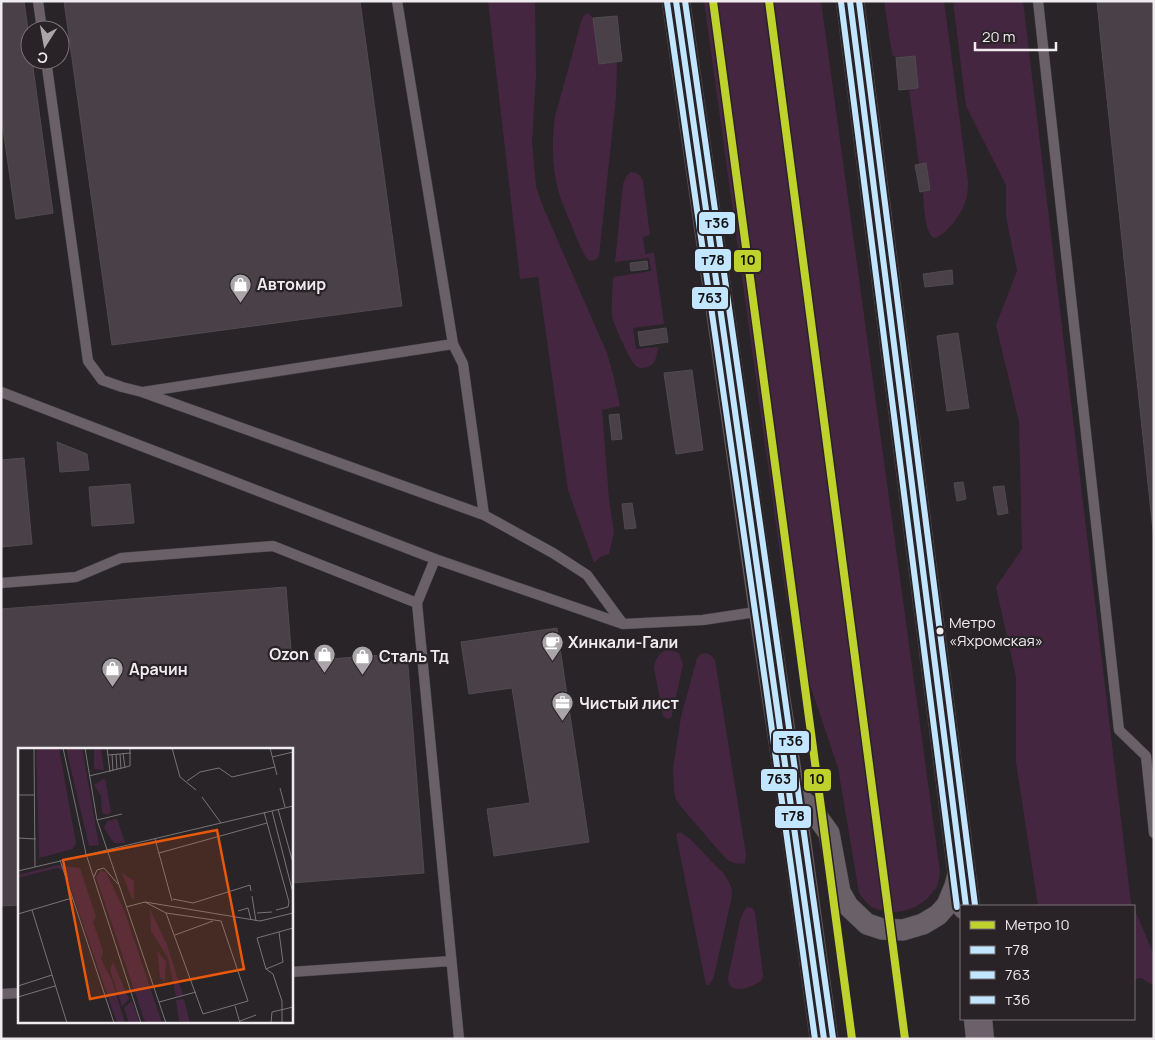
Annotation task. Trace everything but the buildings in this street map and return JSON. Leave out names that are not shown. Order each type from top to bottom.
[{"type":"main road","points":[[676,1],[824,1039]]},
{"type":"main road","points":[[850,1],[966,905]]},
{"type":"main road","points":[[978,1020],[980,1039]]},
{"type":"street","points":[[790,790],[810,807],[829,833],[840,892],[848,906],[867,924],[882,929],[903,930],[923,924],[938,915],[947,905],[955,886],[960,864]]},
{"type":"lane","points":[[38,1],[41,20]]},
{"type":"lane","points":[[397,1],[452,344],[463,364],[484,515]]},
{"type":"lane","points":[[1038,1],[1119,730],[1150,755],[1154,833]]},
{"type":"lane","points":[[47,70],[88,361],[102,380],[142,392],[484,515],[553,553],[587,575],[623,624]]},
{"type":"lane","points":[[142,392],[452,344]]},
{"type":"lane","points":[[1,392],[435,559],[623,624],[703,620],[763,611]]},
{"type":"lane","points":[[1,583],[76,577],[121,558],[273,546],[417,603]]},
{"type":"lane","points":[[435,559],[417,603],[458,1039]]},
{"type":"lane","points":[[292,972],[451,961]]},
{"type":"lane","points":[[1,994],[18,993]]},
{"type":"shaded area","points":[[488,1],[535,1],[536,77],[532,142],[536,187],[607,353],[620,406],[602,410],[609,499],[614,533],[609,554],[602,556],[594,563],[568,490],[538,277],[520,279]]},
{"type":"shaded area","points":[[704,1],[821,1],[940,871],[938,884],[927,899],[905,911],[888,912],[872,907],[859,893],[838,768],[808,679],[786,597]]},
{"type":"shaded area","points":[[884,1],[944,1],[968,185],[966,201],[954,223],[936,238],[932,237],[929,233],[926,221],[923,191],[930,190],[926,163],[919,164],[909,89],[918,88],[915,56],[896,58],[892,54]]},
{"type":"shaded area","points":[[953,1],[1023,1],[1132,905],[1038,905],[1016,762],[1016,677],[996,587],[1022,549],[1019,422],[996,325],[1017,271],[1006,217],[1006,185],[966,106]]},
{"type":"shaded area","points":[[588,13],[593,18],[599,64],[617,62],[616,97],[599,256],[595,260],[590,261],[581,249],[562,202],[554,171],[553,149],[555,117],[581,22],[584,15]]},
{"type":"shaded area","points":[[631,172],[639,175],[643,181],[650,235],[643,237],[645,254],[654,253],[664,324],[633,328],[636,349],[658,347],[657,356],[651,366],[643,368],[637,367],[631,359],[614,324],[612,310],[613,277],[651,271],[649,258],[615,262],[623,184]]},
{"type":"shaded area","points":[[666,650],[679,653],[683,664],[672,715],[671,718],[667,719],[663,716],[654,668],[657,657]]},
{"type":"shaded area","points":[[706,653],[715,660],[746,855],[745,863],[742,864],[726,859],[682,808],[676,800],[674,791],[673,768],[681,717],[697,658],[701,654]]},
{"type":"shaded area","points":[[680,832],[690,839],[724,874],[732,890],[715,971],[709,985],[706,985],[676,834]]},
{"type":"shaded area","points":[[747,907],[752,908],[755,912],[763,975],[762,980],[753,985],[737,989],[729,984],[728,978],[740,920]]},
{"type":"shaded area","points":[[1135,910],[1154,955],[1154,986],[1141,978],[1135,979]]},
{"type":"metro line","name":"10","points":[[713,1],[852,1039]]},
{"type":"metro line","name":"10","points":[[769,1],[905,1039]]},
{"type":"transit line","name":"т78","points":[[676,1],[824,1039]]},
{"type":"transit line","name":"т36","points":[[685,1],[833,1038]]},
{"type":"transit line","name":"т78","points":[[850,1],[966,905]]},
{"type":"transit line","name":"т36","points":[[859,1],[975,905]]},
{"type":"transit line","name":"763","points":[[667,2],[761,650],[815,1039]]},
{"type":"transit line","name":"763","points":[[841,2],[957,907]]},
{"type":"place","name":"Автомир","points":[[241,303]]},
{"type":"place","name":"Метро «Яхромская»","points":[[940,631]]},
{"type":"place","name":"Хинкали-Гали","points":[[552,661]]},
{"type":"place","name":"Ozon","points":[[325,673]]},
{"type":"place","name":"Сталь Тд","points":[[363,675]]},
{"type":"place","name":"Арачин","points":[[113,688]]},
{"type":"place","name":"Чистый лист","points":[[563,722]]}]
